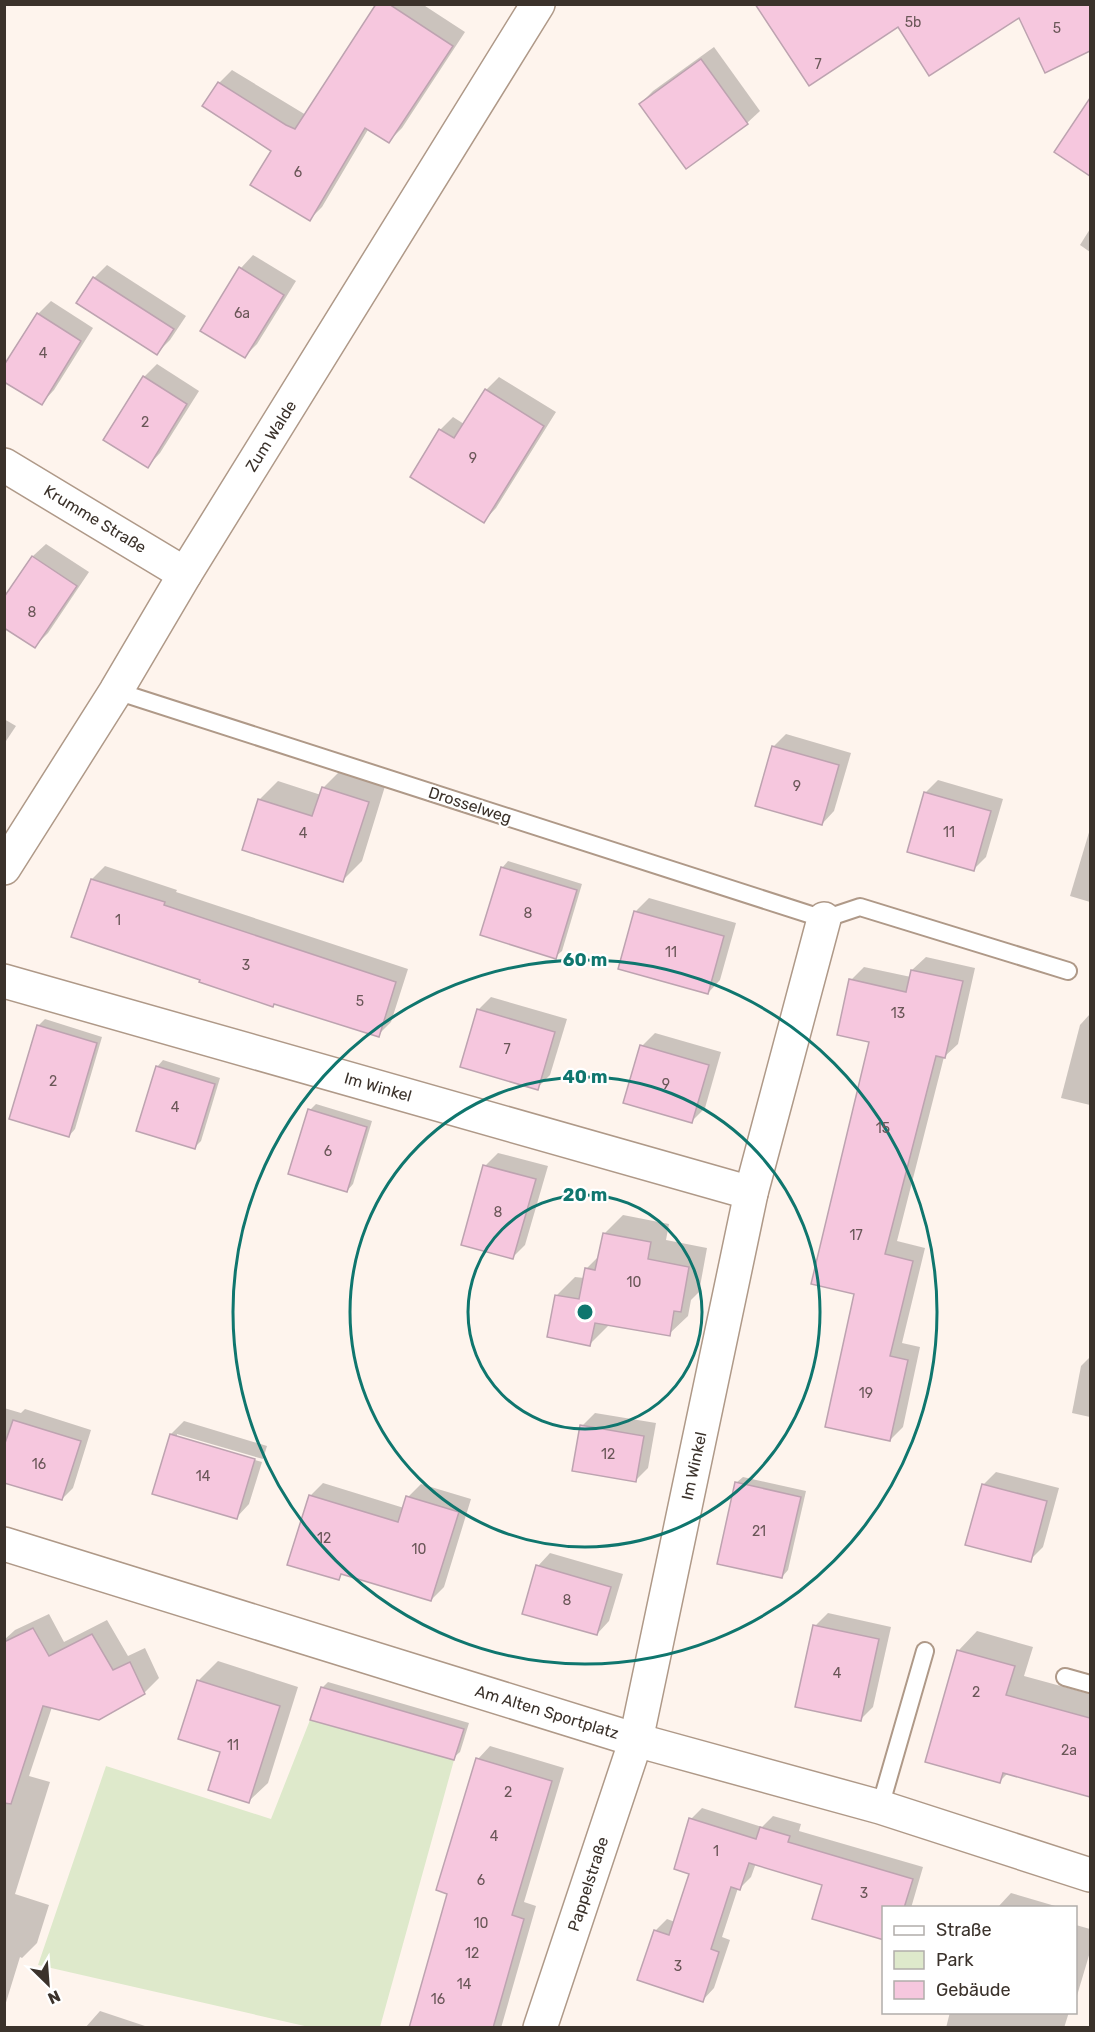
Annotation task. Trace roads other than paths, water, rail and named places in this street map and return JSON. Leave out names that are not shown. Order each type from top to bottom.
[{"type":"street","name":"Zum Walde","points":[[4,868],[116,691],[185,574],[538,4]]},
{"type":"street","name":"Krumme Straße","points":[[4,465],[185,574]]},
{"type":"street","name":"Im Winkel","points":[[636,1740],[751,1193],[824,919]]},
{"type":"street","name":"Im Winkel","points":[[4,981],[751,1193]]},
{"type":"street","name":"Am Alten Sportplatz","points":[[4,1544],[636,1740],[880,1807],[1090,1875]]},
{"type":"street","name":"Pappelstraße","points":[[540,2028],[636,1740]]},
{"type":"lane","name":"Drosselweg","points":[[116,691],[824,919]]},
{"type":"lane","points":[[824,919],[860,907],[1068,971]]},
{"type":"lane","points":[[880,1807],[925,1651]]},
{"type":"lane","points":[[1065,1677],[1090,1684]]}]
